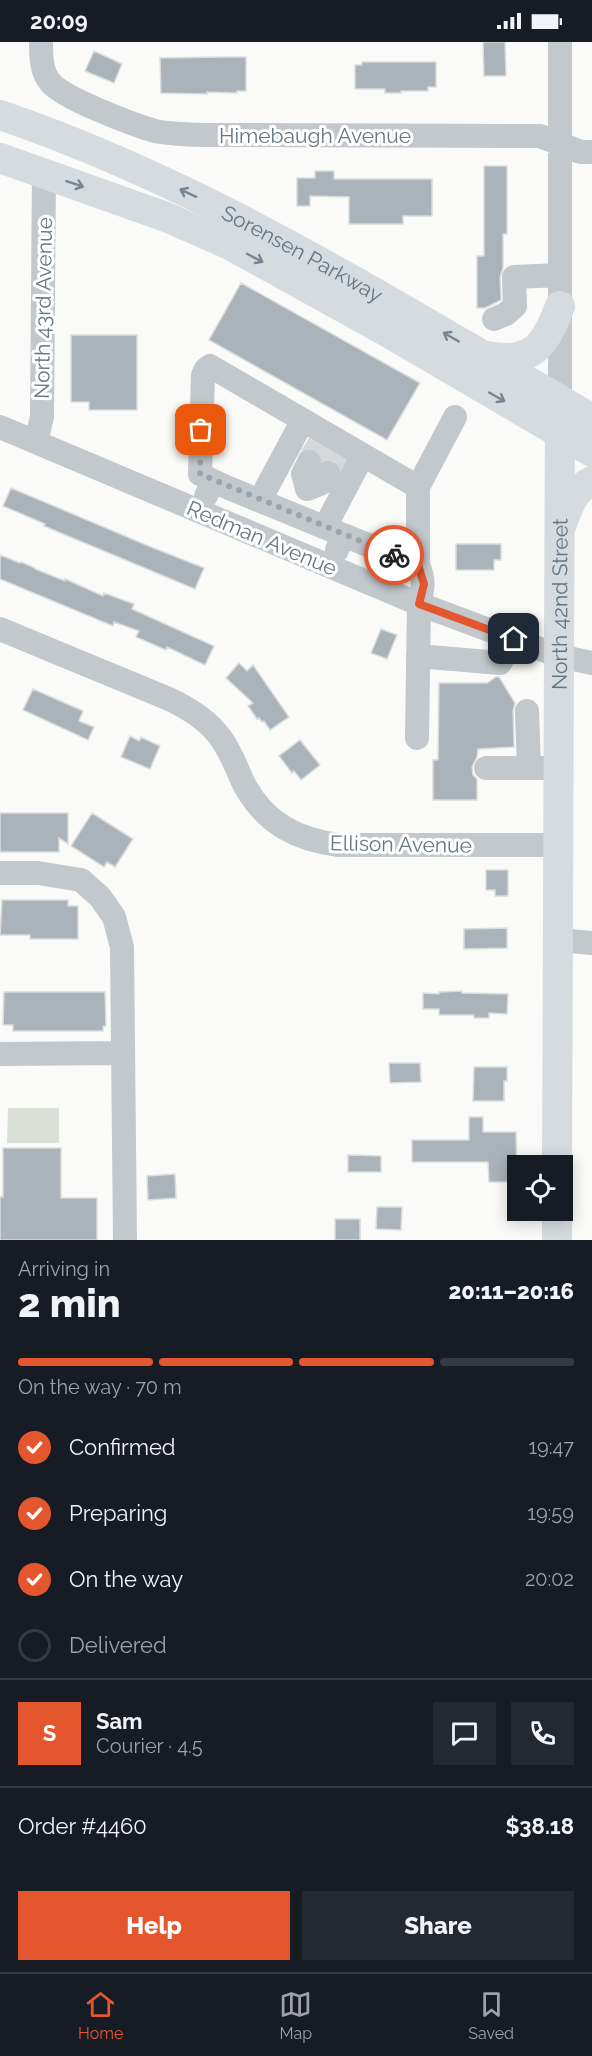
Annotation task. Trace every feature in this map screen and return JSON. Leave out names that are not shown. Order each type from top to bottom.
[{"type":"main road","name":"Sorensen Parkway","points":[[0,115],[84,146],[252,224],[343,273],[592,419]]},
{"type":"main road","name":"Sorensen Parkway","points":[[0,158],[166,217],[230,245],[286,274],[592,452]]},
{"type":"main road","points":[[482,355],[510,359],[530,354],[546,336],[560,306]]},
{"type":"main road","name":"North 42nd Street","points":[[557,1155],[560,400]]},
{"type":"main road","points":[[560,530],[569,505],[579,490],[592,481]]},
{"type":"main road","points":[[557,1221],[557,1240]]},
{"type":"street","name":"Himebaugh Avenue","points":[[41,42],[42,68],[48,80],[60,92],[137,125],[178,135],[540,136],[581,153],[592,153]]},
{"type":"street","name":"North 42nd Street","points":[[560,42],[560,400]]},
{"type":"street","name":"North 43rd Avenue","points":[[36,442],[42,417],[44,173]]},
{"type":"street","points":[[494,319],[506,314],[515,306],[514,276],[560,275]]},
{"type":"street","points":[[418,487],[333,452],[303,420],[210,366],[206,369],[203,375],[200,474],[418,565]]},
{"type":"street","points":[[417,738],[419,604],[424,584],[418,565],[418,487],[455,417]]},
{"type":"street","points":[[260,500],[303,420]]},
{"type":"street","name":"Redman Avenue","points":[[0,427],[419,604],[559,656],[592,663]]},
{"type":"street","points":[[292,514],[307,489],[303,474],[333,452]]},
{"type":"street","points":[[331,567],[334,531],[333,452]]},
{"type":"street","points":[[199,512],[213,481]]},
{"type":"street","name":"Ellison Avenue","points":[[0,629],[186,707],[206,721],[221,738],[246,788],[267,815],[304,838],[339,845],[558,845]]},
{"type":"street","points":[[418,656],[500,663],[514,639]]},
{"type":"street","points":[[527,711],[529,768]]},
{"type":"street","points":[[486,768],[558,768]]},
{"type":"street","points":[[0,873],[38,873],[81,880],[100,897],[114,917],[122,947],[125,1240]]},
{"type":"street","points":[[558,940],[592,943]]},
{"type":"street","points":[[0,1054],[123,1053]]},
{"type":"shaded area","points":[[8,1108],[59,1108],[59,1143],[7,1143]]},
{"type":"building","points":[[483,42],[505,42],[506,76],[484,76]]},
{"type":"building","points":[[94,51],[122,64],[114,83],[85,71]]},
{"type":"building","points":[[246,57],[246,91],[207,92],[207,94],[161,93],[160,58]]},
{"type":"building","points":[[362,62],[436,62],[436,87],[428,87],[428,91],[401,91],[401,93],[385,93],[385,89],[355,89],[355,65],[362,65]]},
{"type":"building","points":[[484,166],[507,166],[507,234],[503,234],[501,300],[485,308],[477,308],[477,256],[484,256]]},
{"type":"building","points":[[315,171],[334,171],[334,179],[432,179],[432,216],[403,216],[403,224],[349,224],[349,197],[310,196],[310,206],[297,206],[297,178],[315,178]]},
{"type":"building","points":[[241,283],[420,383],[387,440],[209,340]]},
{"type":"building","points":[[71,335],[137,335],[137,410],[89,410],[89,402],[71,402]]},
{"type":"building","points":[[309,440],[344,460],[341,467],[335,461],[323,460],[321,454],[315,449],[303,449]]},
{"type":"building","points":[[11,488],[204,568],[195,589],[44,526],[45,524],[3,506]]},
{"type":"building","points":[[456,544],[501,544],[501,560],[494,560],[494,570],[456,570]]},
{"type":"building","points":[[0,555],[103,596],[104,593],[134,604],[132,609],[214,646],[205,665],[167,647],[166,650],[136,637],[139,631],[114,622],[113,626],[0,579]]},
{"type":"building","points":[[381,629],[397,635],[387,659],[371,653]]},
{"type":"building","points":[[239,663],[247,671],[253,665],[289,717],[270,730],[264,721],[257,719],[248,706],[253,703],[226,678]]},
{"type":"building","points":[[499,677],[515,703],[513,711],[514,747],[478,749],[472,767],[473,775],[477,779],[477,800],[433,800],[433,760],[438,760],[439,683],[487,683]]},
{"type":"building","points":[[33,689],[83,711],[79,721],[94,727],[88,740],[23,710]]},
{"type":"building","points":[[130,736],[139,741],[141,737],[160,746],[150,769],[121,757]]},
{"type":"building","points":[[300,740],[320,765],[301,780],[294,771],[292,773],[279,756]]},
{"type":"building","points":[[0,813],[68,813],[68,844],[59,838],[59,852],[0,852]]},
{"type":"building","points":[[92,813],[133,839],[115,867],[107,862],[104,867],[71,846]]},
{"type":"building","points":[[486,870],[508,870],[508,896],[495,896],[495,890],[486,890]]},
{"type":"building","points":[[2,900],[68,900],[68,906],[78,906],[78,939],[30,939],[30,935],[0,935]]},
{"type":"building","points":[[507,928],[507,948],[464,949],[464,929]]},
{"type":"building","points":[[462,991],[462,993],[508,994],[507,1014],[489,1013],[489,1018],[474,1018],[474,1015],[439,1015],[439,1009],[423,1009],[423,993],[439,994],[439,992]]},
{"type":"building","points":[[4,992],[105,992],[106,1026],[103,1026],[103,1031],[13,1031],[13,1025],[3,1025]]},
{"type":"building","points":[[389,1063],[420,1063],[421,1082],[390,1083]]},
{"type":"building","points":[[474,1067],[507,1067],[504,1101],[473,1101]]},
{"type":"building","points":[[469,1117],[483,1117],[483,1132],[516,1132],[516,1155],[507,1155],[507,1182],[489,1182],[488,1162],[412,1162],[412,1140],[469,1140]]},
{"type":"building","points":[[3,1148],[61,1148],[61,1198],[97,1198],[97,1240],[0,1240]]},
{"type":"building","points":[[348,1155],[381,1156],[381,1172],[348,1172]]},
{"type":"building","points":[[175,1174],[176,1198],[148,1200],[147,1176]]},
{"type":"building","points":[[377,1207],[402,1207],[401,1230],[376,1229]]},
{"type":"building","points":[[335,1219],[360,1219],[360,1240],[335,1240]]},
{"type":"tunnel","points":[[309,462],[320,443]]},
{"type":"tunnel","points":[[328,473],[339,454]]},
{"type":"way so far","points":[[201,430],[200,474],[394,555]]},
{"type":"route","points":[[394,555],[418,565],[424,584],[419,604],[514,639]]}]
